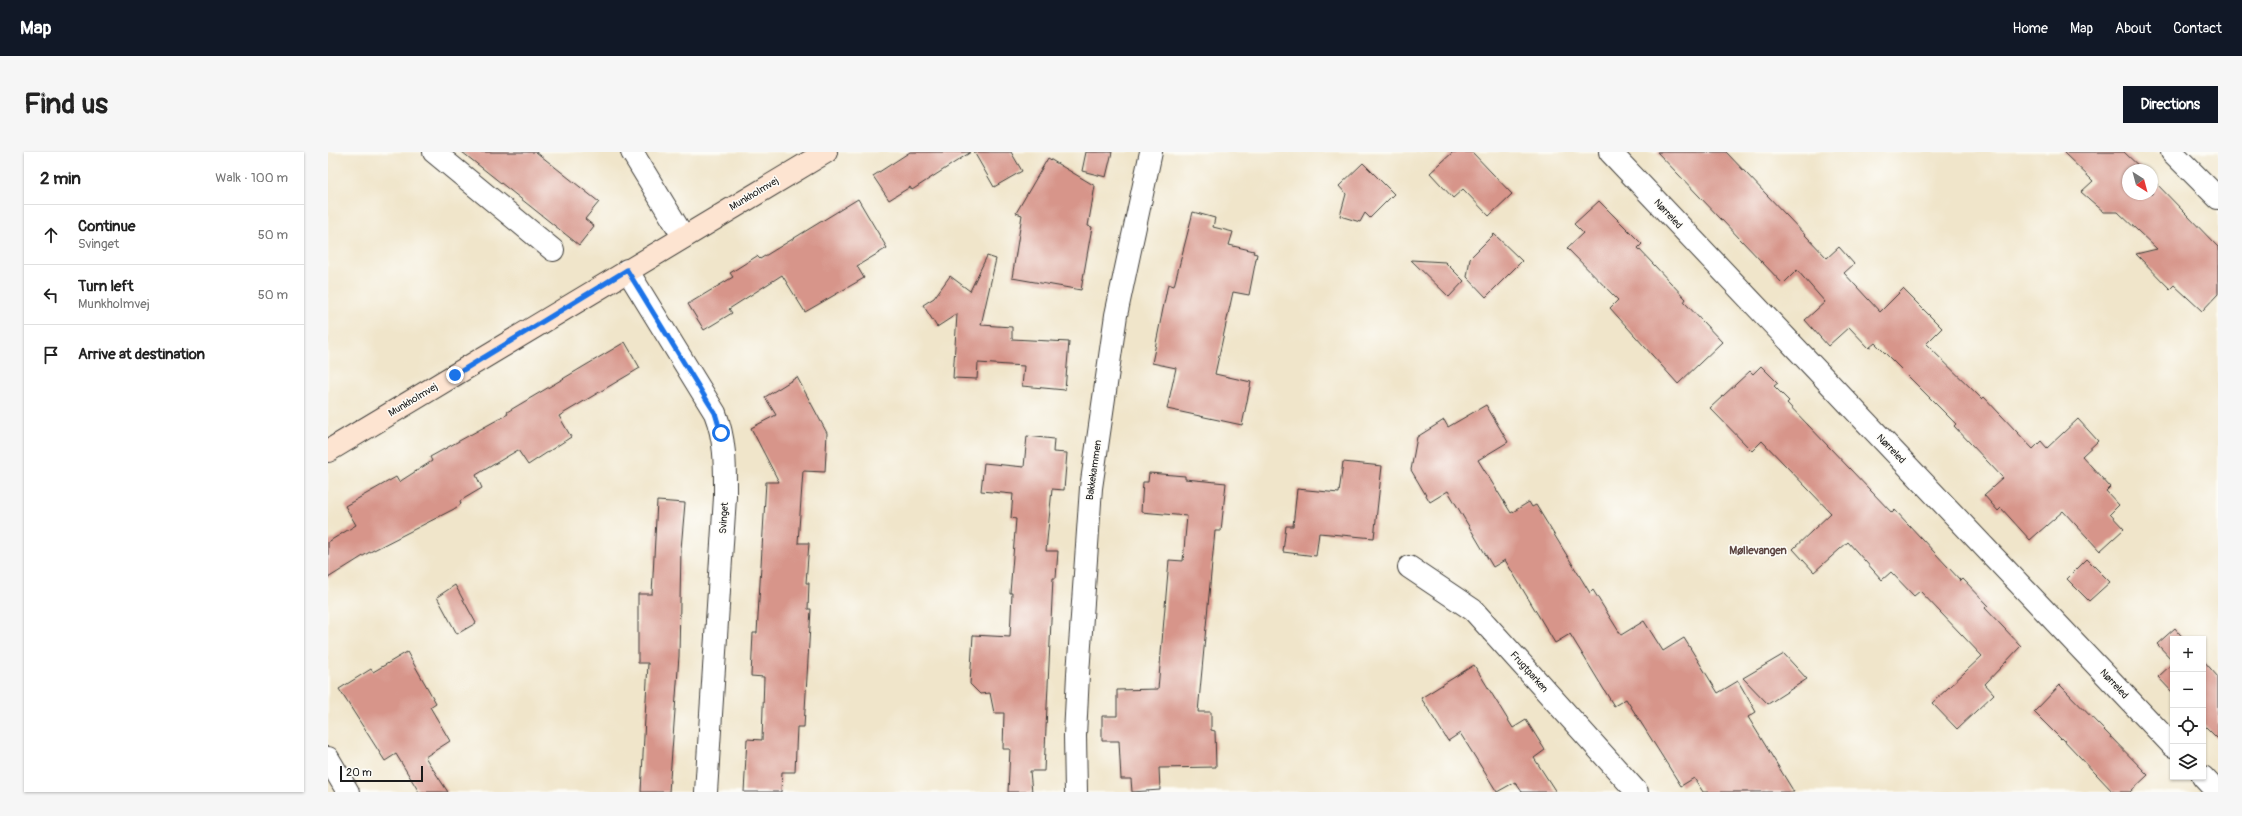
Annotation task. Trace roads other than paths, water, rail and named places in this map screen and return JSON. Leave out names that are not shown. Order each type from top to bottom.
[{"type":"street","points":[[434,152],[553,250]]},
{"type":"street","points":[[632,152],[683,236]]},
{"type":"street","name":"Munkholmvej","points":[[328,451],[683,236],[826,152]]},
{"type":"street","name":"Bakkekammen","points":[[1076,792],[1075,736],[1077,689],[1090,500],[1116,315],[1151,152]]},
{"type":"street","name":"Nørreled","points":[[1610,152],[2171,744]]},
{"type":"street","points":[[2172,152],[2218,198]]},
{"type":"street","name":"Svinget","points":[[627,270],[715,413],[720,426],[725,453],[725,497],[706,792]]},
{"type":"street","name":"Frugtparken","points":[[1409,567],[1473,610],[1637,792]]},
{"type":"street","points":[[328,758],[348,792]]},
{"type":"street","points":[[2206,780],[2217,792]]},
{"type":"district","name":"Møllevangen","points":[[1758,550]]}]
